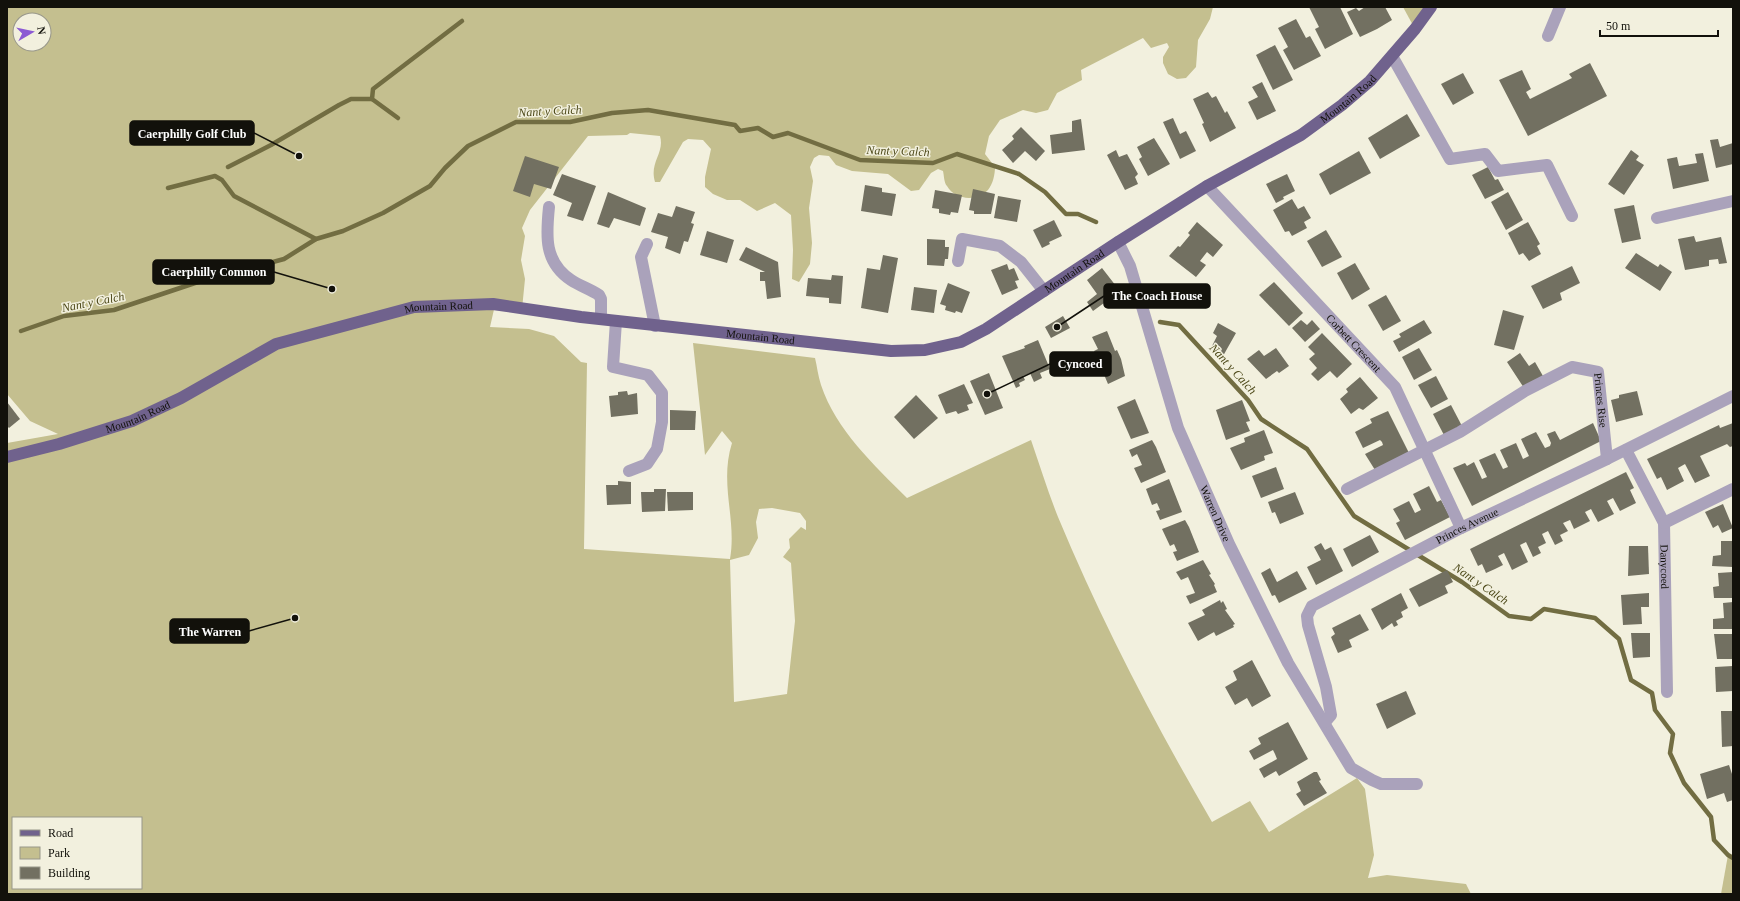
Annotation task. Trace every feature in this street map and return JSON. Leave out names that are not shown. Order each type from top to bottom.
[{"type":"main road","name":"Mountain Road","points":[[7,457],[59,444],[132,421],[181,398],[276,344],[414,307],[493,304],[655,326],[891,351],[925,350],[961,342],[986,329],[1118,242],[1207,186],[1301,135],[1342,105],[1370,81],[1431,7]]},
{"type":"street","points":[[1548,36],[1560,7]]},
{"type":"street","points":[[1392,56],[1450,159],[1485,154],[1498,171],[1547,165],[1572,216]]},
{"type":"street","name":"Corbett Crescent","points":[[1207,186],[1395,387],[1461,528]]},
{"type":"street","points":[[1657,218],[1733,201]]},
{"type":"street","points":[[549,207],[547,235],[550,255],[556,266],[570,279],[599,295],[601,299],[601,319]]},
{"type":"street","points":[[958,261],[962,239],[1000,246],[1021,262],[1044,291]]},
{"type":"street","name":"Warren Drive","points":[[1118,242],[1130,266],[1181,436],[1258,605],[1288,663],[1325,722],[1351,768],[1381,784],[1417,784]]},
{"type":"street","points":[[647,244],[642,257],[655,326]]},
{"type":"street","points":[[616,321],[612,367],[648,375],[662,393],[662,422],[657,449],[648,464],[629,470]]},
{"type":"street","name":"Princes Rise","points":[[1424,450],[1473,424],[1525,391],[1572,367],[1598,372],[1607,459]]},
{"type":"street","name":"Princes Avenue","points":[[1325,722],[1331,715],[1326,686],[1308,625],[1307,616],[1312,606],[1461,528],[1626,450],[1733,396]]},
{"type":"street","points":[[1347,489],[1424,450]]},
{"type":"street","name":"Danycoed","points":[[1626,450],[1664,523],[1667,692]]},
{"type":"street","points":[[1664,523],[1733,489]]},
{"type":"green space","points":[[7,7],[1213,7],[1210,19],[1198,40],[1196,67],[1186,78],[1177,79],[1168,74],[1163,63],[1163,57],[1169,47],[1167,43],[1151,48],[1143,38],[1081,70],[1082,80],[1057,93],[1048,110],[1036,113],[1023,110],[1000,120],[989,136],[985,154],[995,167],[995,173],[988,190],[978,196],[966,198],[955,194],[946,185],[943,171],[938,169],[931,173],[919,190],[911,191],[888,174],[852,171],[836,165],[829,156],[819,155],[814,158],[810,167],[813,181],[809,208],[812,243],[810,264],[799,282],[792,279],[793,250],[791,215],[775,203],[757,211],[740,200],[727,200],[713,194],[705,187],[705,177],[711,149],[703,140],[688,139],[683,142],[660,182],[655,182],[654,169],[660,148],[660,136],[630,133],[627,135],[588,136],[530,210],[522,228],[525,236],[521,260],[525,279],[522,309],[495,305],[490,327],[529,329],[554,336],[581,362],[587,363],[584,549],[730,559],[732,544],[727,473],[728,458],[732,443],[722,431],[705,455],[693,343],[815,358],[821,385],[836,417],[869,460],[907,498],[1031,440],[1058,517],[1111,634],[1170,748],[1212,822],[1250,801],[1269,832],[1357,778],[1365,789],[1374,855],[1368,878],[1387,875],[1466,884],[1471,894],[7,894],[7,443],[58,434],[30,421],[7,394]],"holes":[[[772,508],[800,513],[806,521],[806,530],[801,527],[789,539],[790,548],[783,557],[791,563],[795,621],[787,694],[734,702],[730,560],[749,555],[758,538],[756,522],[759,509]]]},
{"type":"green space","points":[[1403,7],[1431,7],[1415,29]]},
{"type":"green space","points":[[1728,855],[1733,858],[1733,894],[1721,894]]},
{"type":"building","points":[[1309,7],[1340,7],[1353,34],[1325,49],[1315,29],[1319,27]]},
{"type":"building","points":[[1365,7],[1385,7],[1392,20],[1360,37],[1347,12],[1356,8],[1359,11]]},
{"type":"building","points":[[1296,19],[1306,38],[1310,36],[1321,56],[1294,70],[1283,50],[1288,47],[1278,28]]},
{"type":"building","points":[[1275,45],[1293,80],[1273,90],[1256,55]]},
{"type":"building","points":[[1590,63],[1607,96],[1528,136],[1499,80],[1522,70],[1531,89],[1526,92],[1530,99],[1572,78],[1569,74]]},
{"type":"building","points":[[1463,73],[1474,93],[1453,105],[1441,84]]},
{"type":"building","points":[[1262,82],[1276,111],[1257,120],[1248,102],[1258,97],[1252,87]]},
{"type":"building","points":[[1208,92],[1212,98],[1216,96],[1225,113],[1227,111],[1236,128],[1210,142],[1202,124],[1204,123],[1193,99]]},
{"type":"building","points":[[1407,114],[1420,136],[1380,159],[1368,138]]},
{"type":"building","points":[[1173,118],[1180,134],[1186,131],[1196,151],[1180,159],[1163,122]]},
{"type":"building","points":[[1081,119],[1085,150],[1052,154],[1050,135],[1072,132],[1072,121]]},
{"type":"building","points":[[1021,127],[1045,151],[1036,161],[1025,151],[1013,163],[1002,150],[1014,139],[1012,136]]},
{"type":"building","points":[[1154,138],[1170,164],[1148,176],[1139,159],[1142,157],[1137,147]]},
{"type":"building","points":[[1718,139],[1720,147],[1733,143],[1733,164],[1716,168],[1710,140]]},
{"type":"building","points":[[1116,150],[1119,157],[1127,154],[1138,174],[1135,177],[1138,184],[1125,190],[1107,155]]},
{"type":"building","points":[[1631,150],[1639,156],[1636,160],[1644,165],[1624,195],[1608,184]]},
{"type":"building","points":[[1359,151],[1371,173],[1330,195],[1319,174]]},
{"type":"building","points":[[1703,153],[1709,181],[1673,189],[1667,159],[1677,157],[1679,166],[1697,163],[1695,154]]},
{"type":"building","points":[[525,156],[559,167],[551,189],[534,184],[530,197],[513,191]]},
{"type":"building","points":[[1488,167],[1495,180],[1498,179],[1504,190],[1485,199],[1472,175]]},
{"type":"building","points":[[562,174],[596,186],[583,221],[567,216],[572,203],[553,195]]},
{"type":"building","points":[[1287,174],[1295,191],[1283,197],[1284,199],[1276,203],[1266,184]]},
{"type":"building","points":[[865,185],[882,188],[882,192],[896,194],[892,216],[861,211]]},
{"type":"building","points":[[973,189],[995,194],[991,214],[974,214],[974,211],[969,210]]},
{"type":"building","points":[[935,190],[962,195],[958,213],[951,212],[950,215],[939,213],[939,209],[932,208]]},
{"type":"building","points":[[608,192],[646,208],[640,226],[614,218],[609,228],[597,224]]},
{"type":"building","points":[[1508,192],[1523,220],[1506,230],[1491,202]]},
{"type":"building","points":[[998,196],[1021,200],[1017,222],[994,218]]},
{"type":"building","points":[[1292,199],[1298,209],[1304,206],[1311,218],[1304,222],[1307,228],[1292,236],[1289,231],[1285,232],[1273,210]]},
{"type":"building","points":[[1634,205],[1641,239],[1622,243],[1614,209]]},
{"type":"building","points":[[676,206],[695,212],[691,223],[694,224],[688,242],[684,241],[680,254],[665,248],[668,237],[651,232],[658,213],[672,217]]},
{"type":"building","points":[[1054,220],[1062,236],[1049,242],[1050,244],[1042,248],[1033,230]]},
{"type":"building","points":[[1197,222],[1223,245],[1213,257],[1207,252],[1200,261],[1206,265],[1196,277],[1169,256],[1178,246],[1180,247],[1190,235],[1188,233]]},
{"type":"building","points":[[1528,222],[1540,244],[1537,246],[1541,254],[1529,261],[1523,253],[1519,255],[1508,233]]},
{"type":"building","points":[[1326,230],[1342,257],[1322,267],[1307,241]]},
{"type":"building","points":[[707,231],[734,240],[727,263],[700,255]]},
{"type":"building","points":[[1694,236],[1696,242],[1721,237],[1727,263],[1719,264],[1718,259],[1709,260],[1709,266],[1685,270],[1678,239]]},
{"type":"building","points":[[927,239],[945,240],[945,247],[949,247],[948,259],[945,259],[944,266],[927,265]]},
{"type":"building","points":[[746,247],[778,262],[781,297],[767,299],[765,281],[760,281],[760,272],[765,272],[739,260]]},
{"type":"building","points":[[1636,253],[1658,267],[1660,264],[1672,272],[1660,291],[1625,268]]},
{"type":"building","points":[[883,255],[898,258],[888,313],[861,308],[867,268],[880,270]]},
{"type":"building","points":[[1355,263],[1370,289],[1352,300],[1337,273]]},
{"type":"building","points":[[1007,264],[1009,270],[1014,268],[1019,280],[1015,281],[1018,288],[1002,295],[991,270]]},
{"type":"building","points":[[1572,266],[1580,283],[1560,293],[1562,300],[1543,309],[1531,286]]},
{"type":"building","points":[[1102,268],[1123,295],[1107,308],[1104,303],[1093,311],[1087,302],[1097,294],[1087,280]]},
{"type":"building","points":[[832,275],[843,276],[841,304],[829,303],[829,298],[806,296],[808,278],[831,280]]},
{"type":"building","points":[[1274,282],[1303,313],[1289,326],[1259,295]]},
{"type":"building","points":[[948,283],[970,292],[962,313],[956,311],[955,313],[945,310],[946,306],[940,304]]},
{"type":"building","points":[[914,287],[937,290],[934,313],[911,310]]},
{"type":"building","points":[[1386,295],[1401,321],[1383,331],[1368,305]]},
{"type":"building","points":[[1503,310],[1524,316],[1514,350],[1494,345]]},
{"type":"building","points":[[1063,316],[1070,328],[1051,338],[1045,327]]},
{"type":"building","points":[[1301,320],[1307,325],[1312,320],[1320,329],[1305,342],[1292,328]]},
{"type":"building","points":[[1424,320],[1432,333],[1399,352],[1393,341],[1401,337],[1399,334]]},
{"type":"building","points":[[1218,323],[1236,333],[1223,356],[1211,348],[1217,336],[1213,333]]},
{"type":"building","points":[[1107,331],[1115,351],[1117,350],[1121,359],[1125,376],[1108,384],[1094,351],[1098,349],[1092,337]]},
{"type":"building","points":[[1322,333],[1352,364],[1337,378],[1330,371],[1318,381],[1311,374],[1317,368],[1309,359],[1315,354],[1308,347]]},
{"type":"building","points":[[1038,340],[1050,369],[1040,373],[1042,378],[1034,382],[1030,373],[1023,376],[1025,380],[1019,383],[1020,386],[1016,388],[1002,356],[1025,348],[1024,346]]},
{"type":"building","points":[[1276,348],[1289,366],[1279,373],[1277,371],[1266,379],[1247,359],[1259,350],[1264,356]]},
{"type":"building","points":[[1419,348],[1432,370],[1414,380],[1402,357]]},
{"type":"building","points":[[1520,353],[1529,366],[1535,362],[1543,376],[1524,388],[1507,362]]},
{"type":"building","points":[[989,373],[1003,408],[985,415],[970,381]]},
{"type":"building","points":[[1436,376],[1448,399],[1431,408],[1418,385]]},
{"type":"building","points":[[1360,377],[1378,398],[1363,410],[1359,408],[1351,414],[1340,399],[1348,392],[1346,389]]},
{"type":"building","points":[[964,384],[973,403],[967,405],[969,410],[958,414],[956,411],[946,414],[938,395]]},
{"type":"building","points":[[627,391],[628,395],[637,393],[638,414],[611,417],[609,396],[618,395],[618,392]]},
{"type":"building","points":[[1637,391],[1643,415],[1616,422],[1611,400],[1619,398],[1619,395]]},
{"type":"building","points":[[916,395],[938,418],[914,439],[894,417]]},
{"type":"building","points":[[1135,399],[1149,433],[1131,439],[1117,407]]},
{"type":"building","points":[[1242,400],[1250,421],[1246,422],[1250,431],[1226,440],[1216,410]]},
{"type":"building","points":[[7,402],[20,419],[9,428],[7,426]]},
{"type":"building","points":[[1451,405],[1463,428],[1445,437],[1433,414]]},
{"type":"building","points":[[670,410],[696,411],[695,430],[670,430]]},
{"type":"building","points":[[1388,411],[1410,455],[1375,470],[1365,454],[1383,445],[1382,442],[1380,440],[1363,448],[1355,432],[1372,423],[1370,419]]},
{"type":"building","points":[[1593,423],[1601,441],[1472,506],[1453,468],[1465,463],[1467,466],[1474,462],[1482,479],[1487,477],[1479,460],[1495,453],[1503,469],[1508,467],[1500,450],[1516,443],[1523,459],[1529,456],[1521,439],[1536,432],[1545,448],[1550,446],[1551,443],[1547,434],[1555,431],[1560,440]]},
{"type":"building","points":[[1733,423],[1733,446],[1730,447],[1727,444],[1700,456],[1710,476],[1695,483],[1685,464],[1678,468],[1684,481],[1667,490],[1661,477],[1657,479],[1647,459],[1719,425],[1720,428]]},
{"type":"building","points":[[1264,430],[1273,453],[1264,456],[1265,460],[1241,470],[1230,448],[1245,442],[1244,438]]},
{"type":"building","points":[[1152,440],[1166,472],[1141,483],[1134,468],[1142,465],[1137,454],[1132,457],[1129,450]]},
{"type":"building","points":[[1276,467],[1284,489],[1261,498],[1252,476]]},
{"type":"building","points":[[1626,472],[1634,488],[1630,490],[1636,503],[1620,511],[1613,498],[1607,501],[1614,514],[1598,522],[1591,509],[1585,512],[1590,521],[1574,529],[1570,520],[1563,523],[1568,531],[1560,535],[1563,541],[1555,545],[1548,531],[1542,534],[1546,543],[1538,547],[1541,553],[1533,557],[1526,542],[1520,545],[1528,562],[1512,570],[1504,553],[1498,556],[1503,565],[1495,569],[1486,573],[1482,564],[1478,566],[1470,549]]},
{"type":"building","points":[[1169,479],[1182,512],[1160,520],[1156,511],[1160,510],[1157,503],[1152,505],[1146,489]]},
{"type":"building","points":[[618,481],[631,482],[631,504],[607,505],[606,485],[618,485]]},
{"type":"building","points":[[1429,486],[1437,502],[1441,500],[1450,517],[1405,540],[1396,523],[1400,521],[1393,509],[1409,501],[1415,513],[1421,510],[1413,494]]},
{"type":"building","points":[[654,489],[666,489],[665,511],[642,512],[641,492],[654,492]]},
{"type":"building","points":[[667,492],[693,492],[693,510],[668,511]]},
{"type":"building","points":[[1295,492],[1304,514],[1280,524],[1275,512],[1272,513],[1268,502]]},
{"type":"building","points":[[1723,504],[1733,528],[1722,533],[1718,525],[1713,528],[1705,512]]},
{"type":"building","points":[[1185,520],[1199,552],[1177,561],[1173,552],[1177,551],[1174,544],[1170,546],[1162,529]]},
{"type":"building","points":[[1370,535],[1379,552],[1352,567],[1343,549]]},
{"type":"building","points":[[1721,541],[1733,541],[1733,567],[1712,566],[1713,556],[1721,555]]},
{"type":"building","points":[[1321,543],[1325,550],[1331,547],[1343,571],[1316,585],[1307,567],[1321,560],[1314,547]]},
{"type":"building","points":[[1629,546],[1648,546],[1649,574],[1628,576]]},
{"type":"building","points":[[1203,560],[1211,574],[1209,575],[1215,584],[1214,585],[1217,592],[1190,604],[1186,596],[1195,593],[1188,577],[1181,580],[1176,572]]},
{"type":"building","points":[[1270,568],[1277,582],[1297,571],[1307,589],[1279,603],[1275,595],[1272,596],[1261,573]]},
{"type":"building","points":[[1447,570],[1453,582],[1445,586],[1448,593],[1419,607],[1409,589]]},
{"type":"building","points":[[1733,572],[1733,598],[1714,598],[1713,587],[1719,586],[1718,573]]},
{"type":"building","points":[[1401,593],[1408,608],[1401,612],[1403,617],[1396,621],[1398,625],[1394,627],[1392,623],[1382,630],[1371,609]]},
{"type":"building","points":[[1649,593],[1649,607],[1641,607],[1642,624],[1623,625],[1621,595]]},
{"type":"building","points":[[1220,600],[1221,603],[1223,601],[1227,609],[1225,610],[1235,624],[1233,625],[1234,627],[1216,636],[1214,632],[1198,641],[1188,623],[1205,615],[1202,610]]},
{"type":"building","points":[[1733,602],[1733,629],[1713,629],[1713,619],[1724,618],[1723,603]]},
{"type":"building","points":[[1360,614],[1369,630],[1349,640],[1352,647],[1338,653],[1331,637],[1335,634],[1332,628]]},
{"type":"building","points":[[1631,633],[1650,633],[1650,657],[1633,658]]},
{"type":"building","points":[[1714,634],[1733,634],[1733,659],[1717,659]]},
{"type":"building","points":[[1252,660],[1271,696],[1252,707],[1247,698],[1235,705],[1225,687],[1237,680],[1233,671]]},
{"type":"building","points":[[1733,666],[1733,691],[1716,692],[1715,667]]},
{"type":"building","points":[[1406,691],[1416,714],[1387,729],[1376,704]]},
{"type":"building","points":[[1721,711],[1733,711],[1733,746],[1722,747]]},
{"type":"building","points":[[1288,722],[1308,759],[1279,776],[1276,771],[1264,778],[1259,769],[1277,759],[1273,750],[1254,760],[1249,751],[1261,744],[1258,738]]},
{"type":"building","points":[[1729,765],[1733,777],[1733,800],[1727,802],[1724,793],[1707,799],[1700,774]]},
{"type":"building","points":[[1314,772],[1317,772],[1321,780],[1319,781],[1327,793],[1304,806],[1296,794],[1301,791],[1297,782]]},
{"type":"waterway","points":[[398,118],[372,99],[373,89],[462,21]]},
{"type":"waterway","points":[[228,167],[271,145],[351,99],[372,99]]},
{"type":"waterway","name":"Nant y Calch","points":[[21,331],[64,316],[114,310],[195,283],[284,259],[316,239],[343,231],[383,213],[430,186],[445,168],[468,146],[516,122],[570,122],[612,113],[648,110],[735,125],[740,131],[758,128],[773,137],[788,133],[860,160],[933,163],[957,154],[1019,174],[1045,192],[1066,214],[1078,214],[1096,222]]},
{"type":"waterway","points":[[168,188],[215,176],[222,180],[234,196],[316,239]]},
{"type":"waterway","name":"Nant y Calch","points":[[1160,322],[1179,325],[1248,400],[1261,419],[1307,449],[1354,516],[1462,582],[1509,616],[1531,619],[1544,609],[1595,618],[1619,639],[1631,680],[1652,693],[1655,710],[1673,734],[1670,753],[1684,783],[1711,817],[1714,840],[1728,855],[1733,858]]},
{"type":"place","name":"Caerphilly Golf Club","points":[[299,156]]},
{"type":"place","name":"Caerphilly Common","points":[[332,289]]},
{"type":"place","name":"The Coach House","points":[[1057,327]]},
{"type":"place","name":"Cyncoed","points":[[987,394]]},
{"type":"place","name":"The Warren","points":[[295,618]]}]
